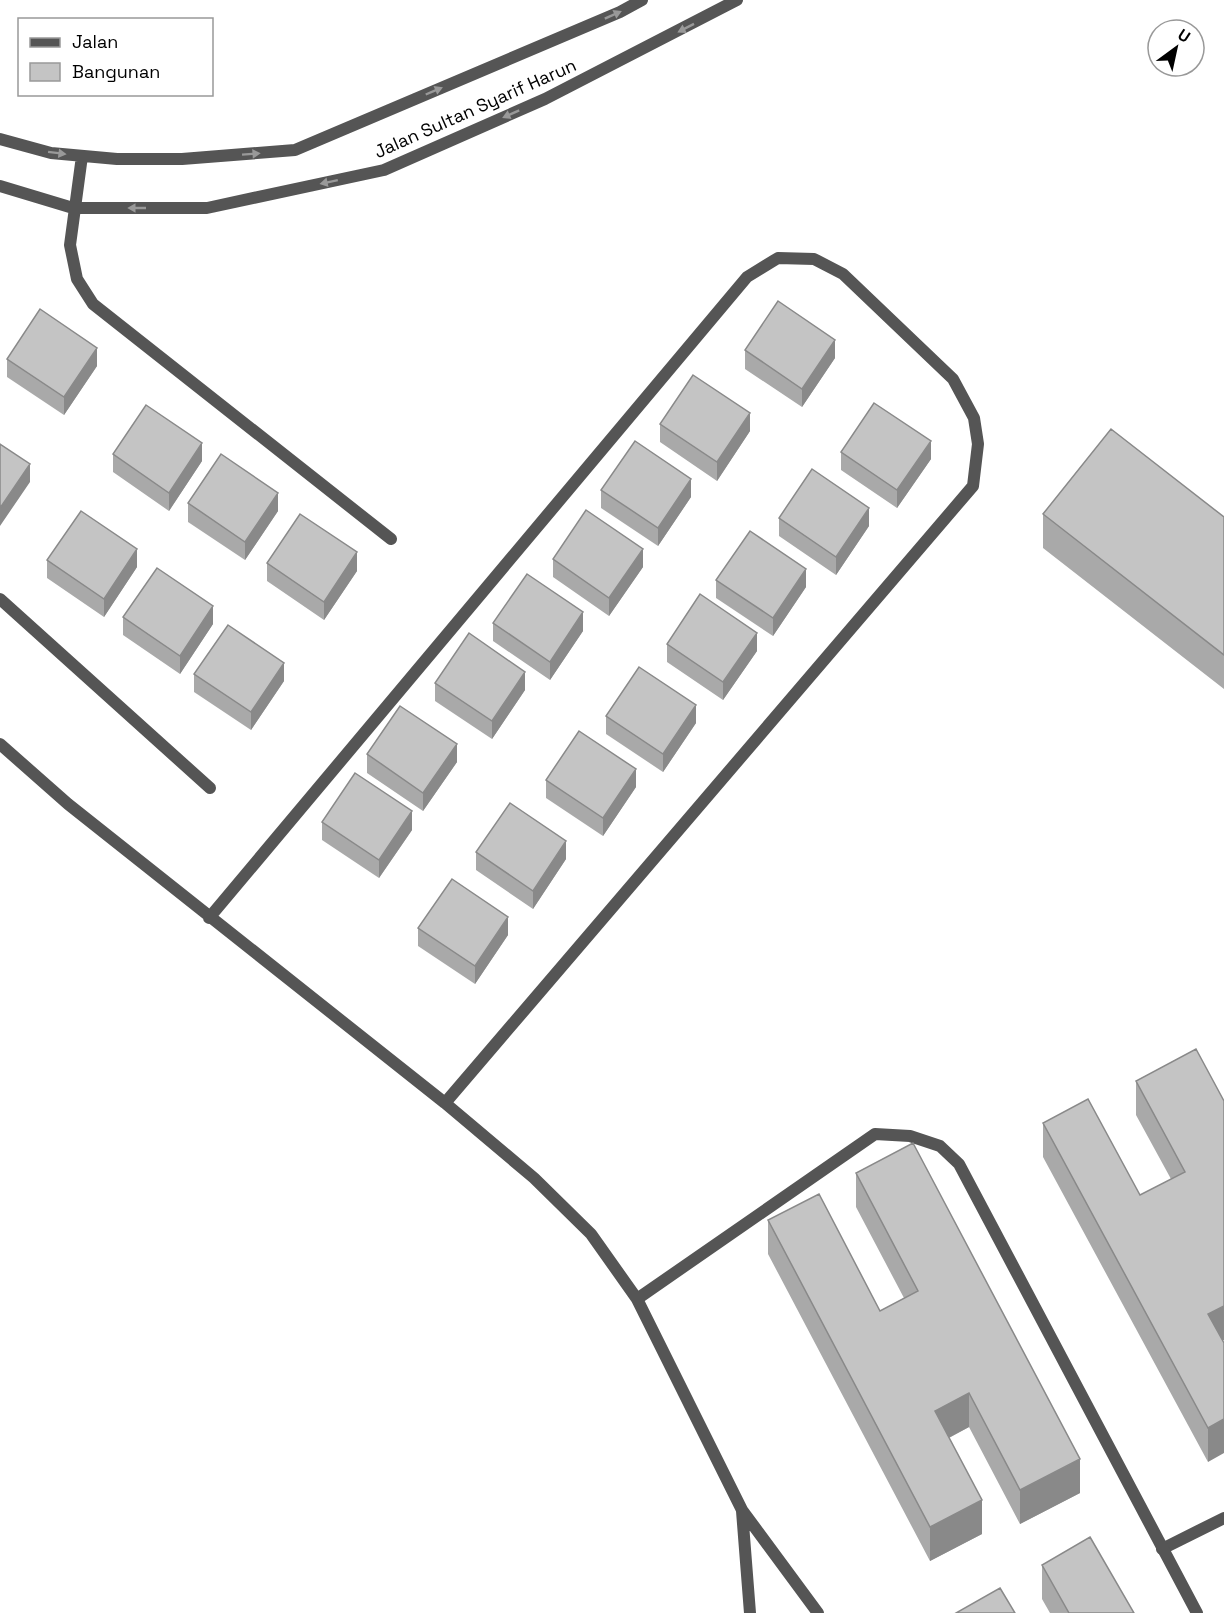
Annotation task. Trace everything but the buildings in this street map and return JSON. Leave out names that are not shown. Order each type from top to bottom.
[{"type":"street","points":[[0,140],[51,153],[117,159],[182,159],[295,150],[620,12],[642,0]]},
{"type":"street","name":"Jalan Sultan Syarif Harun","points":[[0,186],[73,208],[207,208],[384,170],[545,99],[737,0]]},
{"type":"street","points":[[82,156],[73,208],[70,245],[77,279],[93,304],[391,539]]},
{"type":"street","points":[[209,918],[747,277],[778,258],[814,259],[843,274],[953,379],[974,418],[978,444],[973,486],[445,1103]]},
{"type":"street","points":[[0,599],[210,788]]},
{"type":"street","points":[[0,744],[68,804],[209,918],[445,1103],[534,1178],[591,1234],[637,1299],[742,1510],[818,1613]]},
{"type":"street","points":[[637,1299],[875,1134],[910,1136],[940,1146],[959,1164],[1197,1613]]},
{"type":"street","points":[[742,1510],[750,1613]]},
{"type":"street","points":[[1162,1549],[1224,1518]]}]
